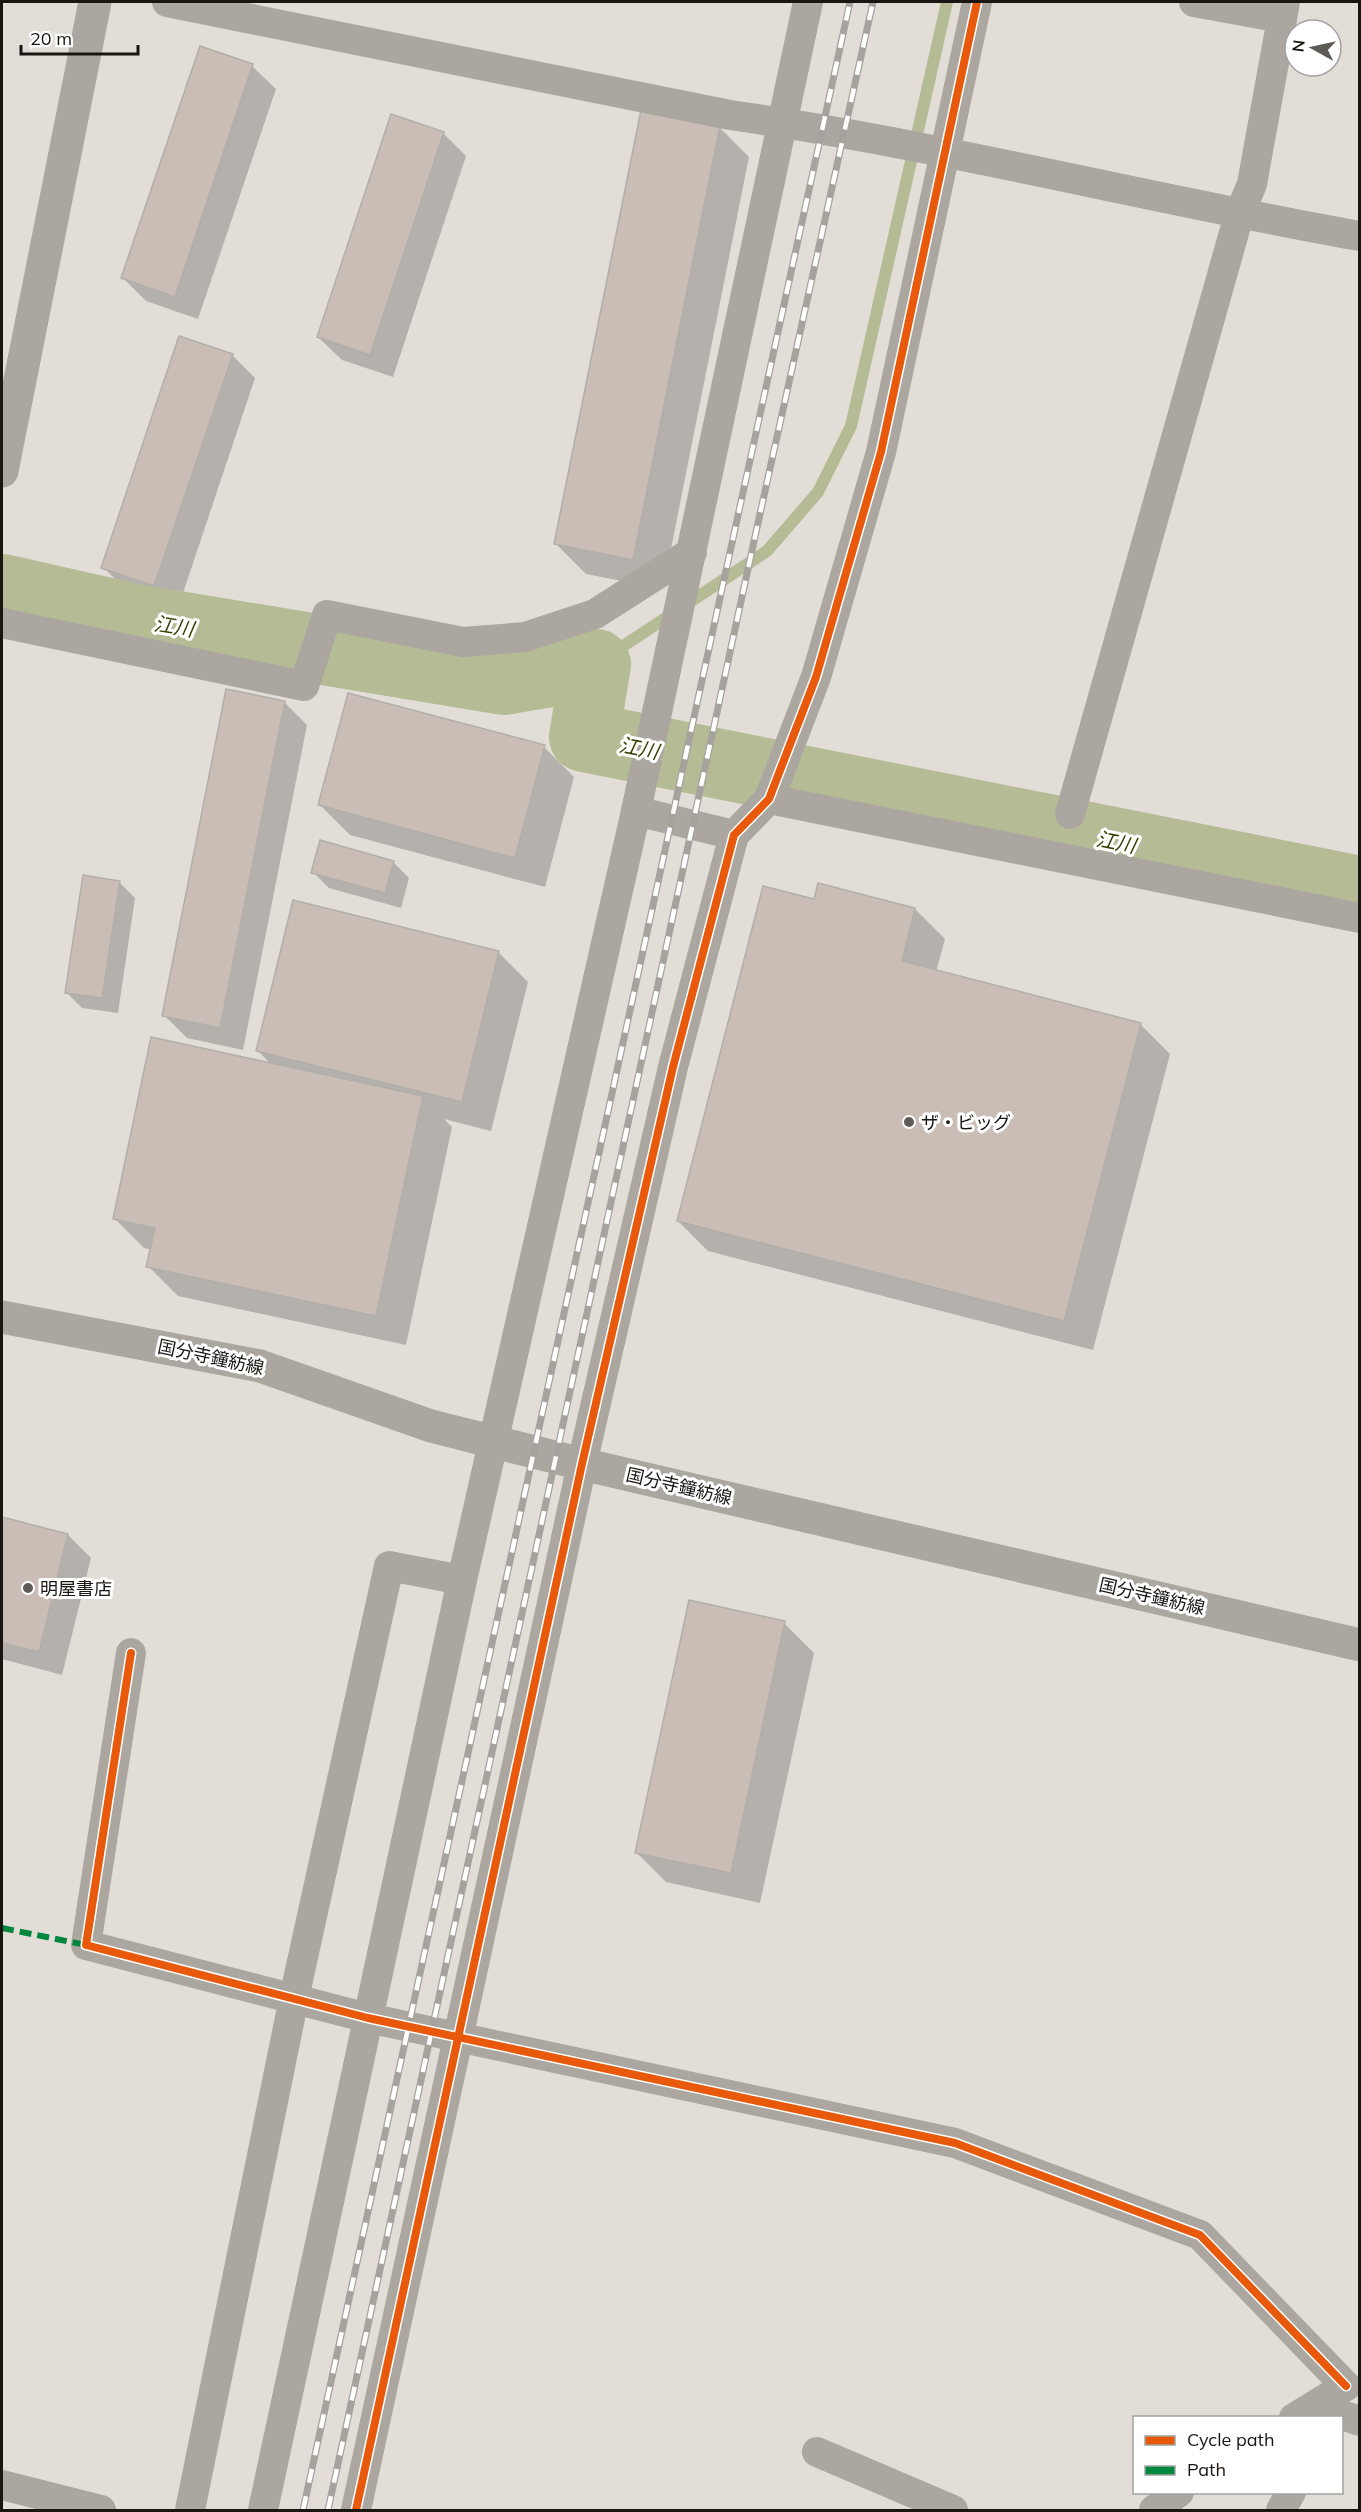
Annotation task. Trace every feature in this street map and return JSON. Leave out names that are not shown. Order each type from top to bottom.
[{"type":"street","points":[[2,471],[95,2]]},
{"type":"street","points":[[167,2],[730,115],[782,122],[944,153],[1239,215],[1359,236]]},
{"type":"street","points":[[263,2511],[462,1580],[636,811],[808,2]]},
{"type":"street","points":[[356,2511],[582,1464],[676,1057],[734,835],[769,799],[816,677],[881,452],[977,2]]},
{"type":"street","points":[[1070,814],[1239,215],[1252,184],[1284,10],[1194,2]]},
{"type":"street","points":[[2,623],[304,686],[327,615],[463,642],[525,638],[595,614],[692,552]]},
{"type":"street","points":[[769,799],[1359,918]]},
{"type":"street","points":[[636,811],[734,835]]},
{"type":"street","name":"国分寺鐘紡線","points":[[2,1317],[260,1366],[431,1426],[582,1464],[1359,1645]]},
{"type":"street","points":[[190,2511],[294,1998],[389,1566],[462,1580]]},
{"type":"street","points":[[131,1653],[86,1945],[368,2018],[955,2143],[1200,2235],[1347,2400],[1300,2416]]},
{"type":"street","points":[[816,2452],[953,2511]]},
{"type":"street","points":[[2,2485],[101,2511]]},
{"type":"street","points":[[1154,2511],[1178,2494]]},
{"type":"street","points":[[1281,2511],[1290,2494]]},
{"type":"building","points":[[200,46],[253,64],[175,297],[121,278]]},
{"type":"building","points":[[641,110],[720,126],[633,560],[554,544]]},
{"type":"building","points":[[391,114],[444,132],[370,355],[317,337]]},
{"type":"building","points":[[179,336],[233,354],[154,586],[101,568]]},
{"type":"building","points":[[226,689],[285,701],[220,1028],[162,1016]]},
{"type":"building","points":[[348,693],[545,745],[515,858],[318,805]]},
{"type":"building","points":[[320,840],[394,861],[385,893],[311,873]]},
{"type":"building","points":[[83,875],[120,881],[102,998],[65,993]]},
{"type":"building","name":"ザ・ビッグ","points":[[818,883],[915,908],[902,961],[1141,1023],[1064,1321],[677,1221],[763,886],[814,899]]},
{"type":"building","points":[[293,900],[499,951],[462,1102],[256,1051]]},
{"type":"building","points":[[151,1037],[423,1096],[376,1316],[146,1267],[155,1228],[113,1219]]},
{"type":"building","name":"明屋書店","points":[[2,1517],[68,1534],[39,1652],[2,1643]]},
{"type":"building","points":[[689,1600],[785,1621],[731,1873],[635,1853]]},
{"type":"waterway","points":[[596,664],[767,551],[818,492],[851,426],[947,2]]},
{"type":"waterway","name":"江川","points":[[2,589],[130,618],[504,680],[596,664],[584,737],[1360,891]]},
{"type":"railway","points":[[303,2510],[850,2]]},
{"type":"railway","points":[[328,2510],[873,2]]},
{"type":"marked path","points":[[2,1928],[86,1945]]},
{"type":"cycle path","points":[[356,2510],[582,1464],[673,1067],[734,835],[769,799],[816,677],[881,452],[977,2]]},
{"type":"cycle path","points":[[131,1653],[86,1945],[368,2018],[955,2143],[1200,2235],[1346,2386]]},
{"type":"place","name":"ザ・ビッグ","points":[[909,1122]]},
{"type":"place","name":"明屋書店","points":[[28,1588]]}]
